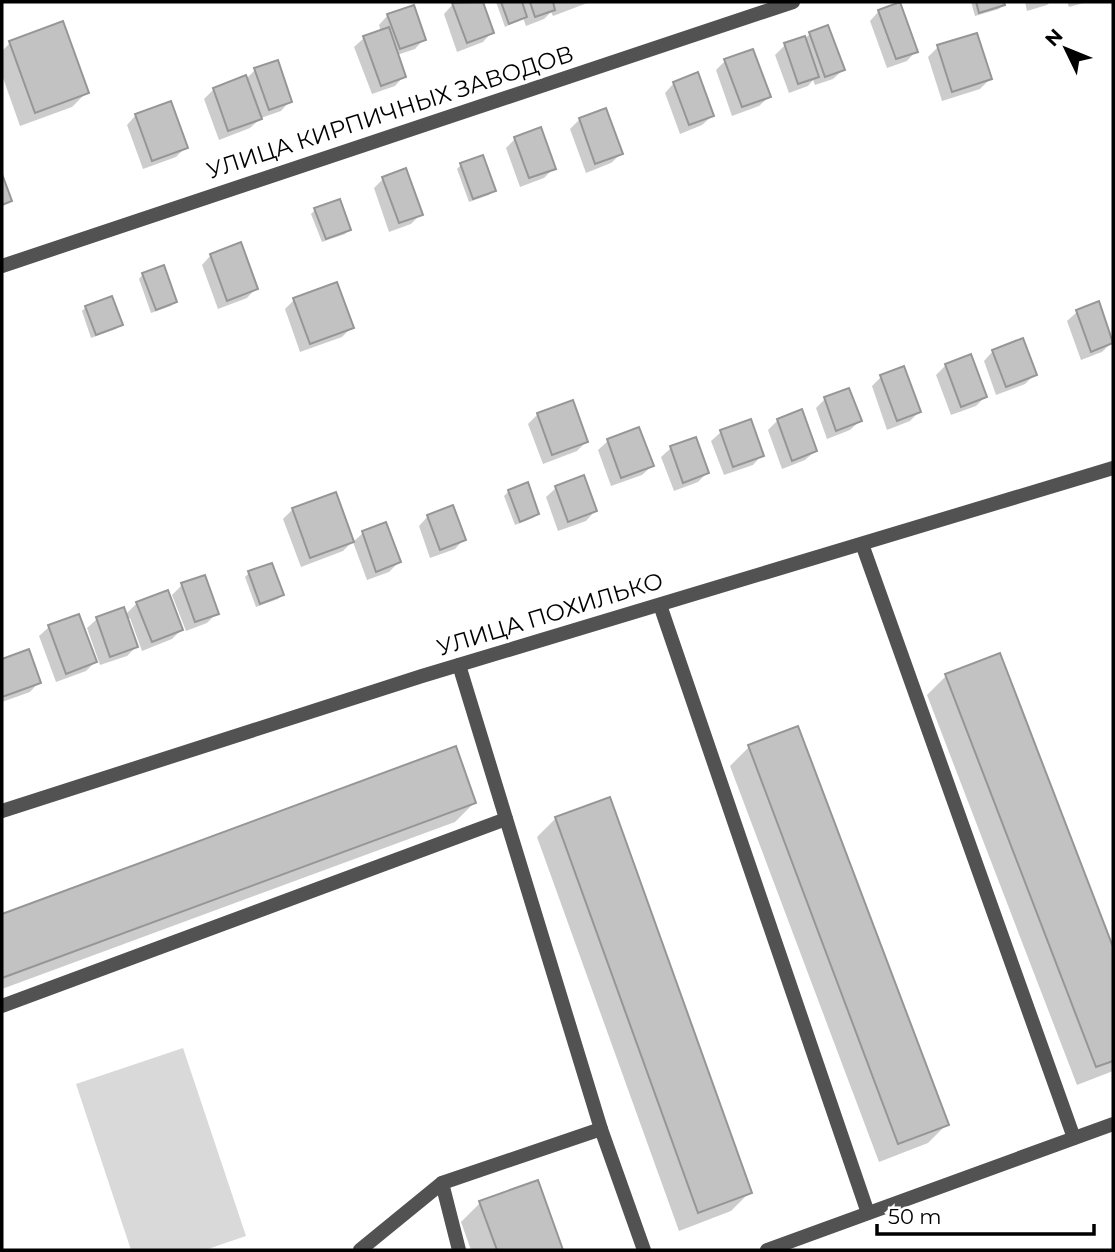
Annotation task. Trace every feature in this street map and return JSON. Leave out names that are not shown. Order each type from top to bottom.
[{"type":"street","name":"УЛИЦА КИРПИЧНЫХ ЗАВОДОВ","points":[[2,266],[793,2]]},
{"type":"street","name":"УЛИЦА ПОХИЛЬКО","points":[[2,811],[459,665],[1113,468]]},
{"type":"street","points":[[862,544],[1074,1138]]},
{"type":"street","points":[[660,605],[868,1213]]},
{"type":"street","points":[[459,665],[601,1129],[644,1250]]},
{"type":"street","points":[[2,1006],[506,819]]},
{"type":"street","points":[[767,1250],[1113,1124]]},
{"type":"street","points":[[360,1250],[442,1183],[601,1129]]},
{"type":"street","points":[[442,1183],[459,1250]]},
{"type":"shaded area","points":[[183,1048],[246,1236],[205,1250],[131,1250],[76,1084]]},
{"type":"building","points":[[483,2],[494,33],[467,43],[452,3]]},
{"type":"building","points":[[501,2],[522,2],[527,17],[509,24]]},
{"type":"building","points":[[530,2],[553,2],[555,10],[535,17]]},
{"type":"building","points":[[900,2],[918,52],[896,59],[878,10]]},
{"type":"building","points":[[976,2],[1004,2],[1005,5],[979,13]]},
{"type":"building","points":[[414,5],[426,40],[400,49],[387,14]]},
{"type":"building","points":[[63,21],[89,93],[35,113],[9,41]]},
{"type":"building","points":[[828,25],[845,70],[825,77],[809,32]]},
{"type":"building","points":[[389,27],[406,77],[381,86],[363,36]]},
{"type":"building","points":[[977,33],[992,79],[952,92],[937,45]]},
{"type":"building","points":[[805,36],[819,77],[798,84],[784,43]]},
{"type":"building","points":[[753,49],[771,97],[742,107],[724,59]]},
{"type":"building","points":[[278,60],[292,102],[269,110],[254,68]]},
{"type":"building","points":[[698,72],[714,116],[689,125],[673,82]]},
{"type":"building","points":[[246,75],[262,119],[228,131],[213,88]]},
{"type":"building","points":[[171,101],[188,148],[152,161],[135,114]]},
{"type":"building","points":[[606,108],[623,154],[595,164],[579,118]]},
{"type":"building","points":[[541,127],[556,169],[529,178],[514,137]]},
{"type":"building","points":[[483,155],[496,191],[473,199],[460,163]]},
{"type":"building","points":[[406,168],[423,215],[399,223],[382,177]]},
{"type":"building","points":[[2,174],[12,201],[2,205]]},
{"type":"building","points":[[340,199],[351,230],[326,239],[314,208]]},
{"type":"building","points":[[241,242],[258,289],[227,301],[210,254]]},
{"type":"building","points":[[164,265],[177,302],[156,310],[142,273]]},
{"type":"building","points":[[337,282],[354,328],[310,344],[293,298]]},
{"type":"building","points":[[112,296],[123,325],[96,335],[85,306]]},
{"type":"building","points":[[1099,301],[1113,343],[1091,352],[1076,310]]},
{"type":"building","points":[[1023,338],[1037,375],[1006,387],[992,350]]},
{"type":"building","points":[[971,354],[987,397],[961,407],[945,364]]},
{"type":"building","points":[[904,366],[921,412],[897,421],[880,375]]},
{"type":"building","points":[[849,388],[862,421],[836,431],[824,397]]},
{"type":"building","points":[[573,400],[588,442],[552,455],[537,413]]},
{"type":"building","points":[[802,409],[817,451],[792,461],[777,419]]},
{"type":"building","points":[[751,419],[764,456],[733,467],[720,430]]},
{"type":"building","points":[[639,427],[654,466],[621,478],[607,439]]},
{"type":"building","points":[[696,437],[709,473],[683,483],[670,446]]},
{"type":"building","points":[[584,475],[597,511],[568,522],[555,486]]},
{"type":"building","points":[[528,482],[539,514],[520,522],[508,490]]},
{"type":"building","points":[[336,492],[354,542],[310,558],[292,508]]},
{"type":"building","points":[[453,505],[466,540],[440,550],[427,515]]},
{"type":"building","points":[[386,522],[401,562],[376,572],[362,531]]},
{"type":"building","points":[[272,563],[284,595],[260,604],[248,571]]},
{"type":"building","points":[[205,575],[219,614],[195,622],[181,583]]},
{"type":"building","points":[[168,590],[183,630],[152,642],[136,602]]},
{"type":"building","points":[[124,607],[138,647],[110,657],[96,617]]},
{"type":"building","points":[[79,614],[97,662],[66,674],[48,625]]},
{"type":"building","points":[[29,649],[41,683],[2,697],[2,659]]},
{"type":"building","points":[[1000,653],[1113,947],[1113,1061],[1096,1067],[945,674]]},
{"type":"building","points":[[798,726],[949,1125],[898,1144],[748,745]]},
{"type":"building","points":[[456,746],[476,803],[2,978],[2,914]]},
{"type":"building","points":[[610,797],[752,1193],[698,1213],[555,817]]},
{"type":"building","points":[[538,1180],[563,1250],[497,1250],[479,1201]]}]
